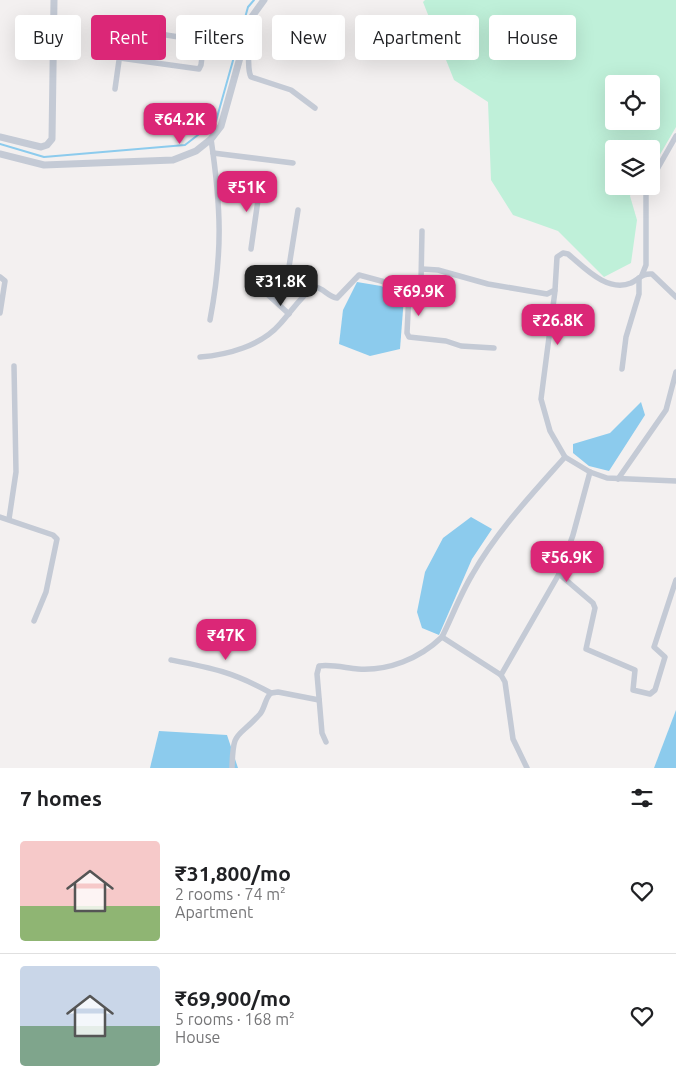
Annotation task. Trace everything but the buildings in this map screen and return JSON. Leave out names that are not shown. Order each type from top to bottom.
[{"type":"street","points":[[0,137],[41,147],[47,145],[52,139],[54,0]]},
{"type":"street","points":[[253,15],[264,0]]},
{"type":"street","points":[[115,89],[120,60]]},
{"type":"street","points":[[134,60],[199,69],[202,60]]},
{"type":"street","points":[[0,154],[44,165],[173,160],[196,151],[211,139],[221,126],[239,60]]},
{"type":"street","points":[[248,60],[251,76],[285,87],[315,108]]},
{"type":"street","points":[[660,164],[676,136]]},
{"type":"street","points":[[210,320],[218,275],[221,235],[219,195],[211,139]]},
{"type":"street","points":[[213,153],[293,163]]},
{"type":"street","points":[[219,195],[254,197],[258,200],[251,249]]},
{"type":"street","points":[[622,369],[626,337],[639,294],[641,276],[646,265],[646,195]]},
{"type":"street","points":[[289,314],[266,294],[277,279],[288,273],[298,210]]},
{"type":"street","points":[[422,231],[420,284],[409,292],[406,333],[409,337],[461,346],[494,348]]},
{"type":"street","points":[[676,297],[652,274],[641,276],[625,284],[606,282],[568,254],[563,253],[557,257],[555,290],[541,399],[550,431],[565,456],[590,472],[618,479],[676,481]]},
{"type":"street","points":[[422,269],[438,270],[488,284],[547,294],[555,290]]},
{"type":"street","points":[[200,357],[223,354],[262,339],[274,331],[314,287],[320,288],[332,297],[337,298],[359,275],[396,285],[409,292]]},
{"type":"street","points":[[0,277],[5,281],[6,287],[0,313]]},
{"type":"street","points":[[9,519],[16,472],[14,366]]},
{"type":"street","points":[[618,479],[666,410],[676,372]]},
{"type":"street","points":[[326,742],[322,733],[317,674],[319,666],[387,668],[401,664],[442,638],[471,575],[522,505],[565,456]]},
{"type":"street","points":[[501,675],[559,574],[573,535],[590,472]]},
{"type":"street","points":[[0,516],[52,535],[56,540],[46,592],[34,621]]},
{"type":"street","points":[[559,574],[593,603],[595,608],[586,649],[635,670],[633,690],[650,694],[655,690],[665,657],[664,654],[655,650],[654,646],[676,580]]},
{"type":"street","points":[[442,638],[501,675],[505,682],[513,739],[527,768]]},
{"type":"street","points":[[171,660],[219,669],[239,676],[271,692],[320,700]]},
{"type":"street","points":[[232,768],[234,741],[243,729],[259,715],[271,692]]},
{"type":"green space","points":[[425,0],[676,0],[676,127],[660,155],[660,140],[605,140],[605,195],[630,195],[637,220],[631,263],[604,277],[558,231],[513,215],[491,180],[488,102],[454,80],[446,60],[479,60],[479,15],[428,15],[423,2]]},
{"type":"water","points":[[357,282],[381,286],[404,297],[400,349],[370,356],[339,344],[343,310]]},
{"type":"water","points":[[641,402],[645,415],[609,471],[589,466],[573,453],[573,444],[610,433]]},
{"type":"water","points":[[471,517],[492,529],[472,559],[439,635],[422,628],[417,612],[425,572],[443,538]]},
{"type":"water","points":[[676,710],[676,768],[654,768]]},
{"type":"water","points":[[159,731],[227,735],[238,768],[150,768]]},
{"type":"waterway","points":[[0,144],[44,157],[185,145],[216,121],[248,7],[254,0]]}]
